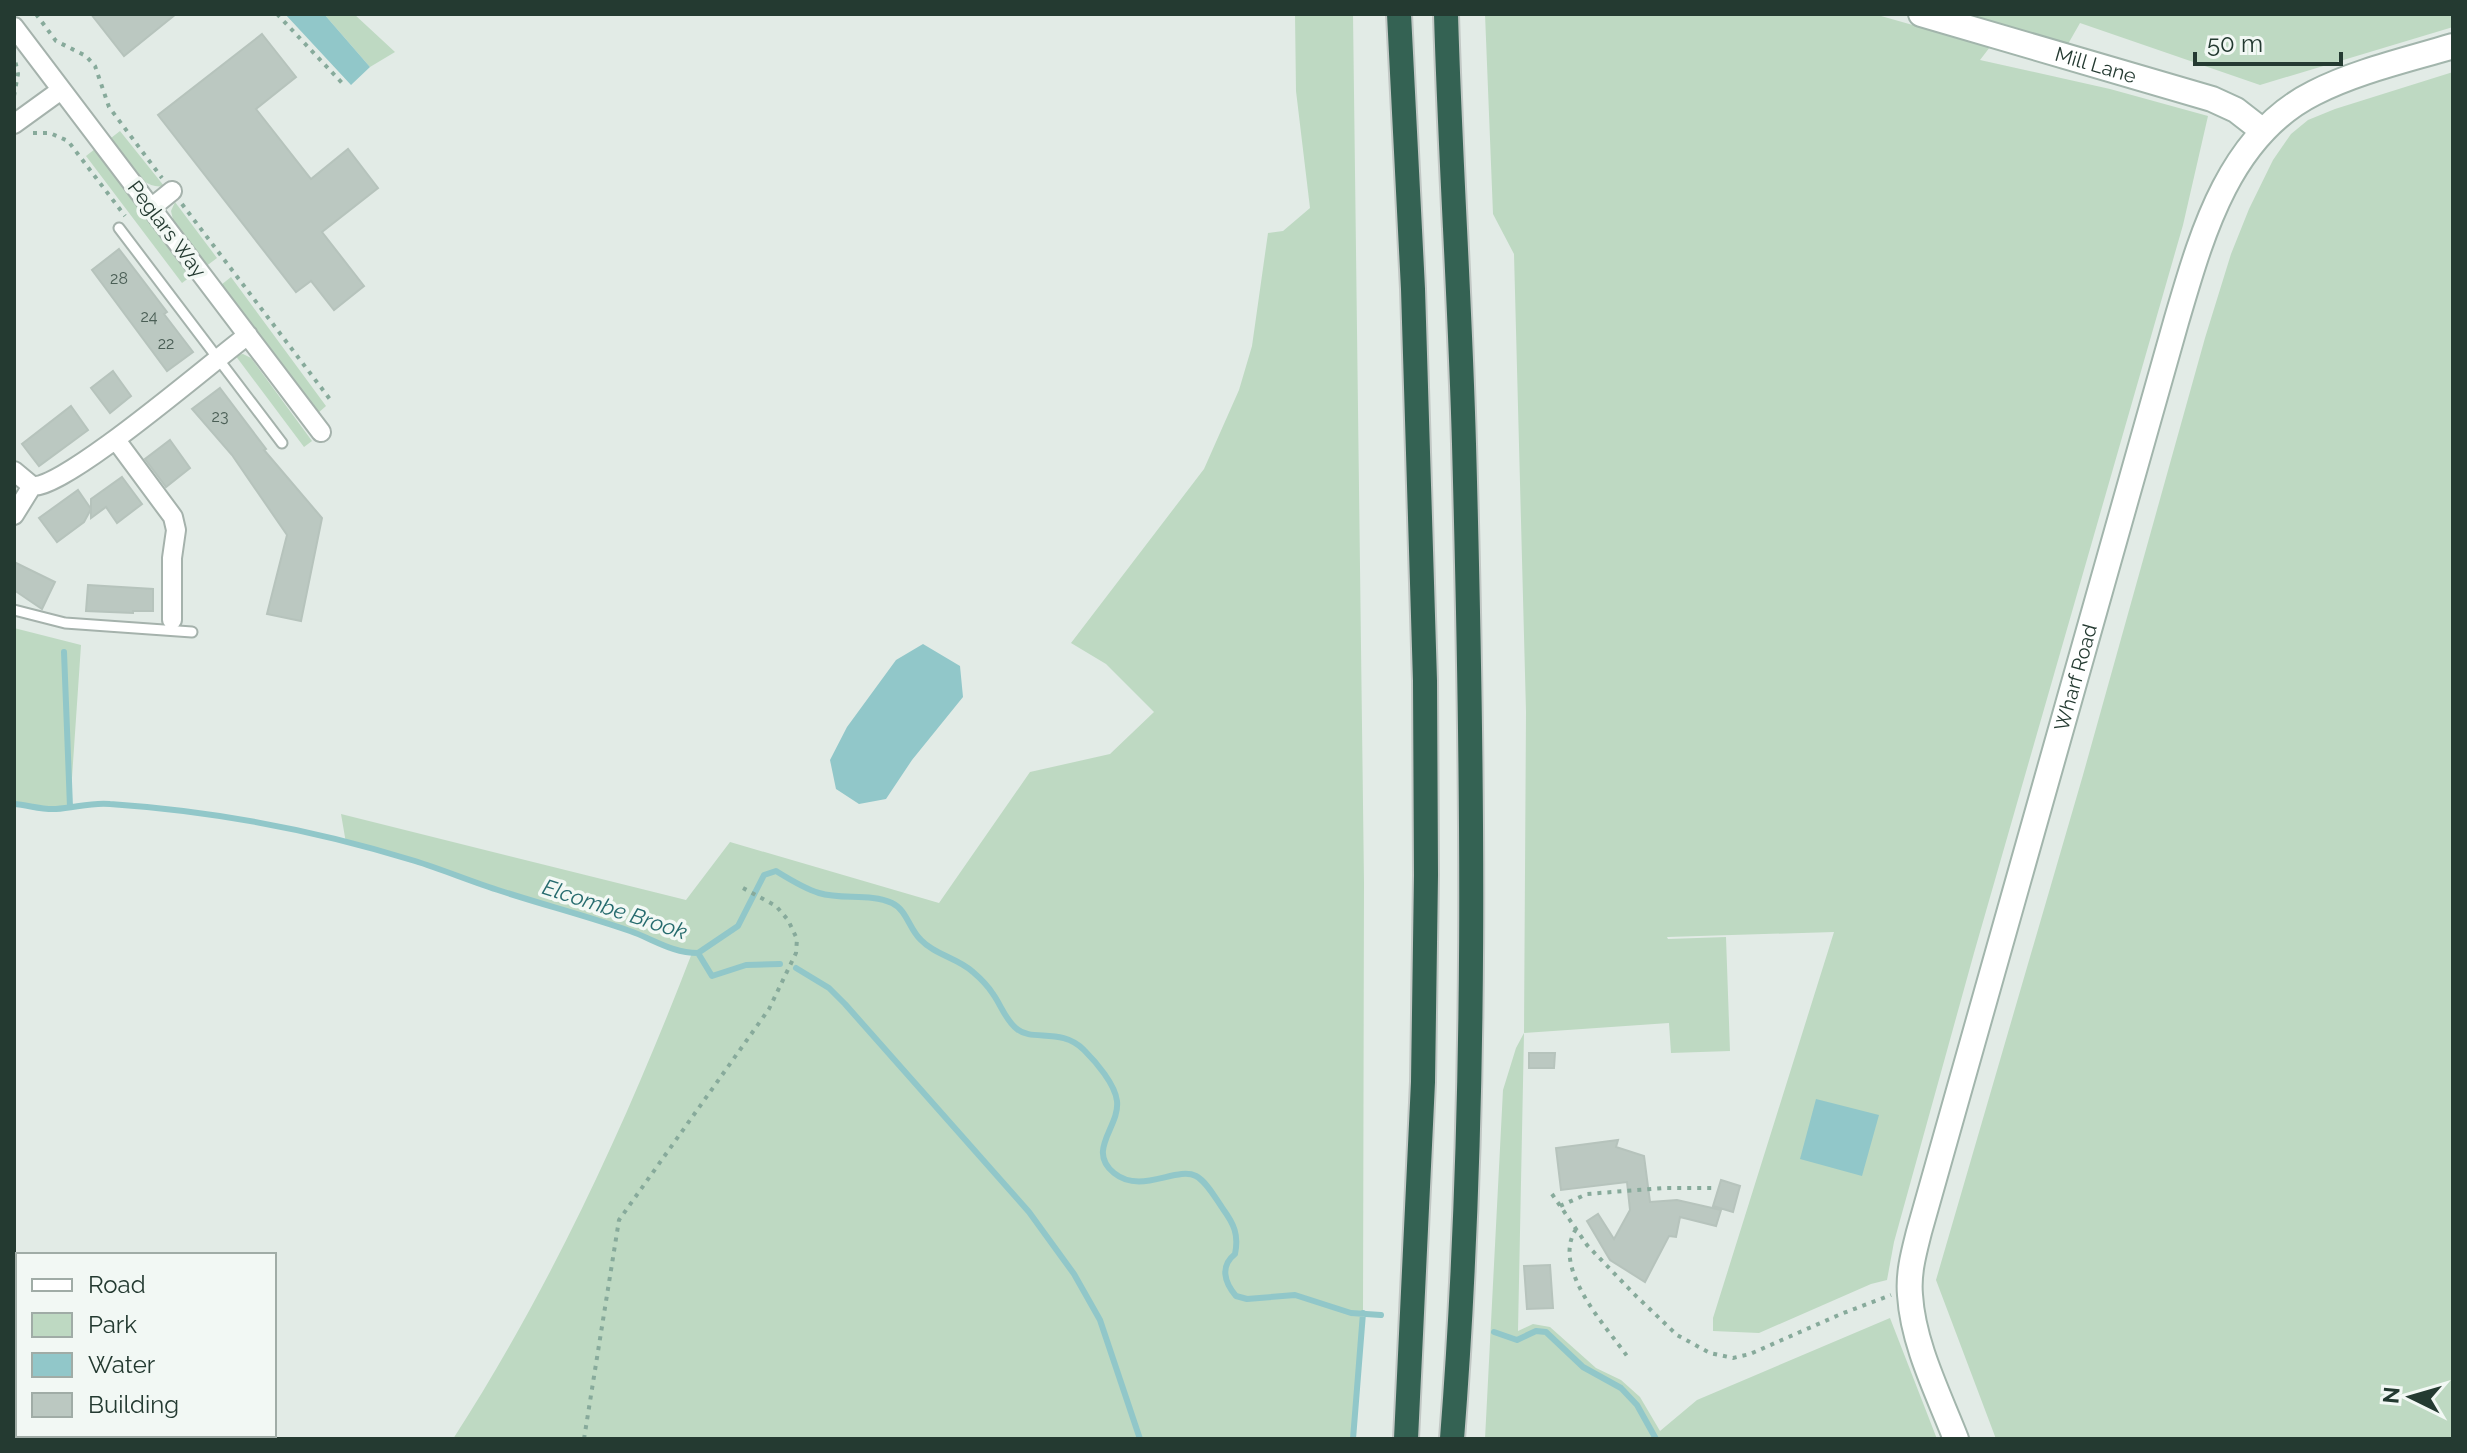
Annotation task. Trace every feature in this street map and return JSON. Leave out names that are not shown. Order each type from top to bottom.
[{"type":"highway","points":[[1399,14],[1414,304],[1425,681],[1426,875],[1423,1082],[1406,1439]]},
{"type":"highway","points":[[1446,14],[1463,440],[1470,856],[1470,1085],[1452,1439]]},
{"type":"main road","name":"Mill Lane","points":[[1921,14],[2212,99],[2236,110],[2263,131]]},
{"type":"main road","name":"Wharf Road","points":[[1956,1439],[1918,1339],[1910,1293],[1911,1267],[2186,285],[2216,202],[2236,167],[2263,131],[2299,102],[2326,87],[2453,46]]},
{"type":"street","name":"Peglars Way","points":[[14,27],[321,432]]},
{"type":"street","points":[[18,131],[61,90]]},
{"type":"street","points":[[151,208],[172,191]]},
{"type":"street","points":[[14,471],[32,486],[47,484],[116,440],[248,335]]},
{"type":"street","points":[[116,440],[173,517],[176,530],[172,558],[172,620]]},
{"type":"street","points":[[14,515],[32,486]]},
{"type":"lane","points":[[119,228],[282,443]]},
{"type":"lane","points":[[14,610],[65,623],[192,632]]},
{"type":"path","points":[[36,14],[56,41],[80,52],[95,66],[109,107],[332,402]]},
{"type":"path","points":[[277,14],[343,84]]},
{"type":"path","points":[[14,58],[18,74],[14,96]]},
{"type":"path","points":[[18,131],[60,135],[86,164]]},
{"type":"path","points":[[584,1439],[619,1220],[769,1009],[796,953],[797,939],[788,920],[776,906],[743,888]]},
{"type":"path","points":[[1560,1206],[1587,1194],[1663,1188],[1716,1188]]},
{"type":"path","points":[[1552,1194],[1605,1265],[1677,1335],[1710,1353],[1733,1358],[1750,1354],[1886,1296],[1910,1293]]},
{"type":"path","points":[[1576,1229],[1569,1239],[1572,1270],[1582,1292],[1627,1356]]},
{"type":"green space","points":[[324,14],[354,14],[395,52],[370,67]]},
{"type":"green space","points":[[1295,14],[1353,14],[1364,883],[1363,1313],[1353,1439],[453,1439],[523,1323],[585,1202],[641,1079],[692,953],[346,843],[341,814],[686,900],[730,842],[939,903],[1030,772],[1110,754],[1154,712],[1106,664],[1071,643],[1204,469],[1239,390],[1252,346],[1268,233],[1283,231],[1310,208],[1296,91]]},
{"type":"green space","points":[[1485,14],[1874,14],[1990,47],[1980,60],[2110,89],[2208,116],[2183,225],[1974,953],[1894,1242],[1887,1280],[1871,1284],[1759,1333],[1713,1331],[1713,1318],[1834,932],[1667,937],[1726,937],[1730,1051],[1671,1053],[1669,1023],[1524,1033],[1526,712],[1514,254],[1493,214]]},
{"type":"green space","points":[[1966,14],[2453,14],[2453,27],[2260,85],[2080,23],[2068,44]]},
{"type":"green space","points":[[2453,72],[2453,1439],[1996,1439],[1936,1280],[2231,254],[2273,160],[2291,134],[2308,120]]},
{"type":"green space","points":[[120,131],[164,186],[147,183],[133,170],[111,138]]},
{"type":"green space","points":[[95,149],[190,277],[182,283],[86,156]]},
{"type":"green space","points":[[175,202],[217,258],[205,267],[174,224],[171,211]]},
{"type":"green space","points":[[231,277],[326,406],[317,414],[221,285]]},
{"type":"green space","points":[[243,354],[251,358],[312,441],[304,447],[235,355]]},
{"type":"green space","points":[[14,628],[81,645],[70,807],[56,809],[14,804]]},
{"type":"green space","points":[[1524,1033],[1518,1331],[1533,1324],[1550,1327],[1596,1368],[1621,1380],[1640,1397],[1660,1431],[1697,1400],[1890,1318],[1937,1439],[1485,1439],[1503,1090]]},
{"type":"water","points":[[285,14],[324,14],[370,67],[351,85]]},
{"type":"water","points":[[923,644],[960,666],[963,697],[912,760],[886,799],[859,804],[836,789],[830,760],[847,727],[896,660]]},
{"type":"water","points":[[1816,1099],[1879,1115],[1862,1176],[1800,1159]]},
{"type":"building","points":[[91,14],[176,14],[124,56]]},
{"type":"building","points":[[262,34],[296,77],[256,109],[311,179],[348,149],[378,188],[322,232],[364,286],[334,310],[311,281],[296,292],[158,115]]},
{"type":"building","points":[[119,249],[193,352],[167,371],[92,270]]},
{"type":"building","points":[[113,371],[131,396],[110,413],[91,388]]},
{"type":"building","points":[[220,388],[264,450],[322,518],[301,621],[267,614],[287,535],[232,455],[192,409]]},
{"type":"building","points":[[71,406],[88,430],[39,466],[22,444]]},
{"type":"building","points":[[170,440],[190,468],[166,487],[145,459]]},
{"type":"building","points":[[122,477],[142,504],[117,523],[106,507],[91,518],[91,499]]},
{"type":"building","points":[[78,490],[91,509],[84,522],[57,542],[39,518]]},
{"type":"building","points":[[14,562],[55,582],[42,609],[14,590]]},
{"type":"building","points":[[88,585],[153,589],[153,611],[86,611]]},
{"type":"building","points":[[1529,1053],[1555,1053],[1554,1068],[1529,1068]]},
{"type":"building","points":[[1618,1140],[1616,1147],[1644,1156],[1650,1202],[1677,1200],[1721,1210],[1716,1226],[1680,1217],[1676,1237],[1669,1236],[1645,1282],[1610,1260],[1587,1221],[1598,1214],[1614,1239],[1630,1210],[1627,1182],[1561,1190],[1556,1148]]},
{"type":"building","points":[[1721,1180],[1740,1186],[1733,1212],[1713,1206]]},
{"type":"building","points":[[1550,1265],[1553,1308],[1527,1309],[1524,1266]]},
{"type":"waterway","points":[[64,652],[70,807]]},
{"type":"waterway","name":"Elcombe Brook","points":[[14,804],[51,809],[103,804],[149,807],[302,831],[415,861],[689,952],[698,953],[738,926],[764,875],[776,871],[819,893],[875,898],[892,903],[901,910],[917,936],[927,945],[967,967],[981,979],[1017,1029],[1031,1035],[1057,1037],[1075,1043],[1099,1067],[1113,1088],[1117,1101],[1117,1111],[1103,1147],[1106,1164],[1114,1173],[1135,1181],[1188,1174],[1196,1176],[1208,1186],[1235,1230],[1235,1254],[1227,1264],[1225,1274],[1236,1296],[1247,1299],[1295,1295],[1351,1313],[1381,1315]]},
{"type":"waterway","points":[[698,953],[712,976],[746,965],[780,964]]},
{"type":"waterway","points":[[796,968],[829,988],[845,1004],[1029,1212],[1074,1274],[1100,1320],[1140,1439]]},
{"type":"waterway","points":[[1353,1439],[1363,1313]]},
{"type":"waterway","name":"Elcombe Brook","points":[[1494,1332],[1517,1340],[1536,1331],[1546,1332],[1583,1367],[1621,1388],[1637,1405],[1656,1439]]}]
